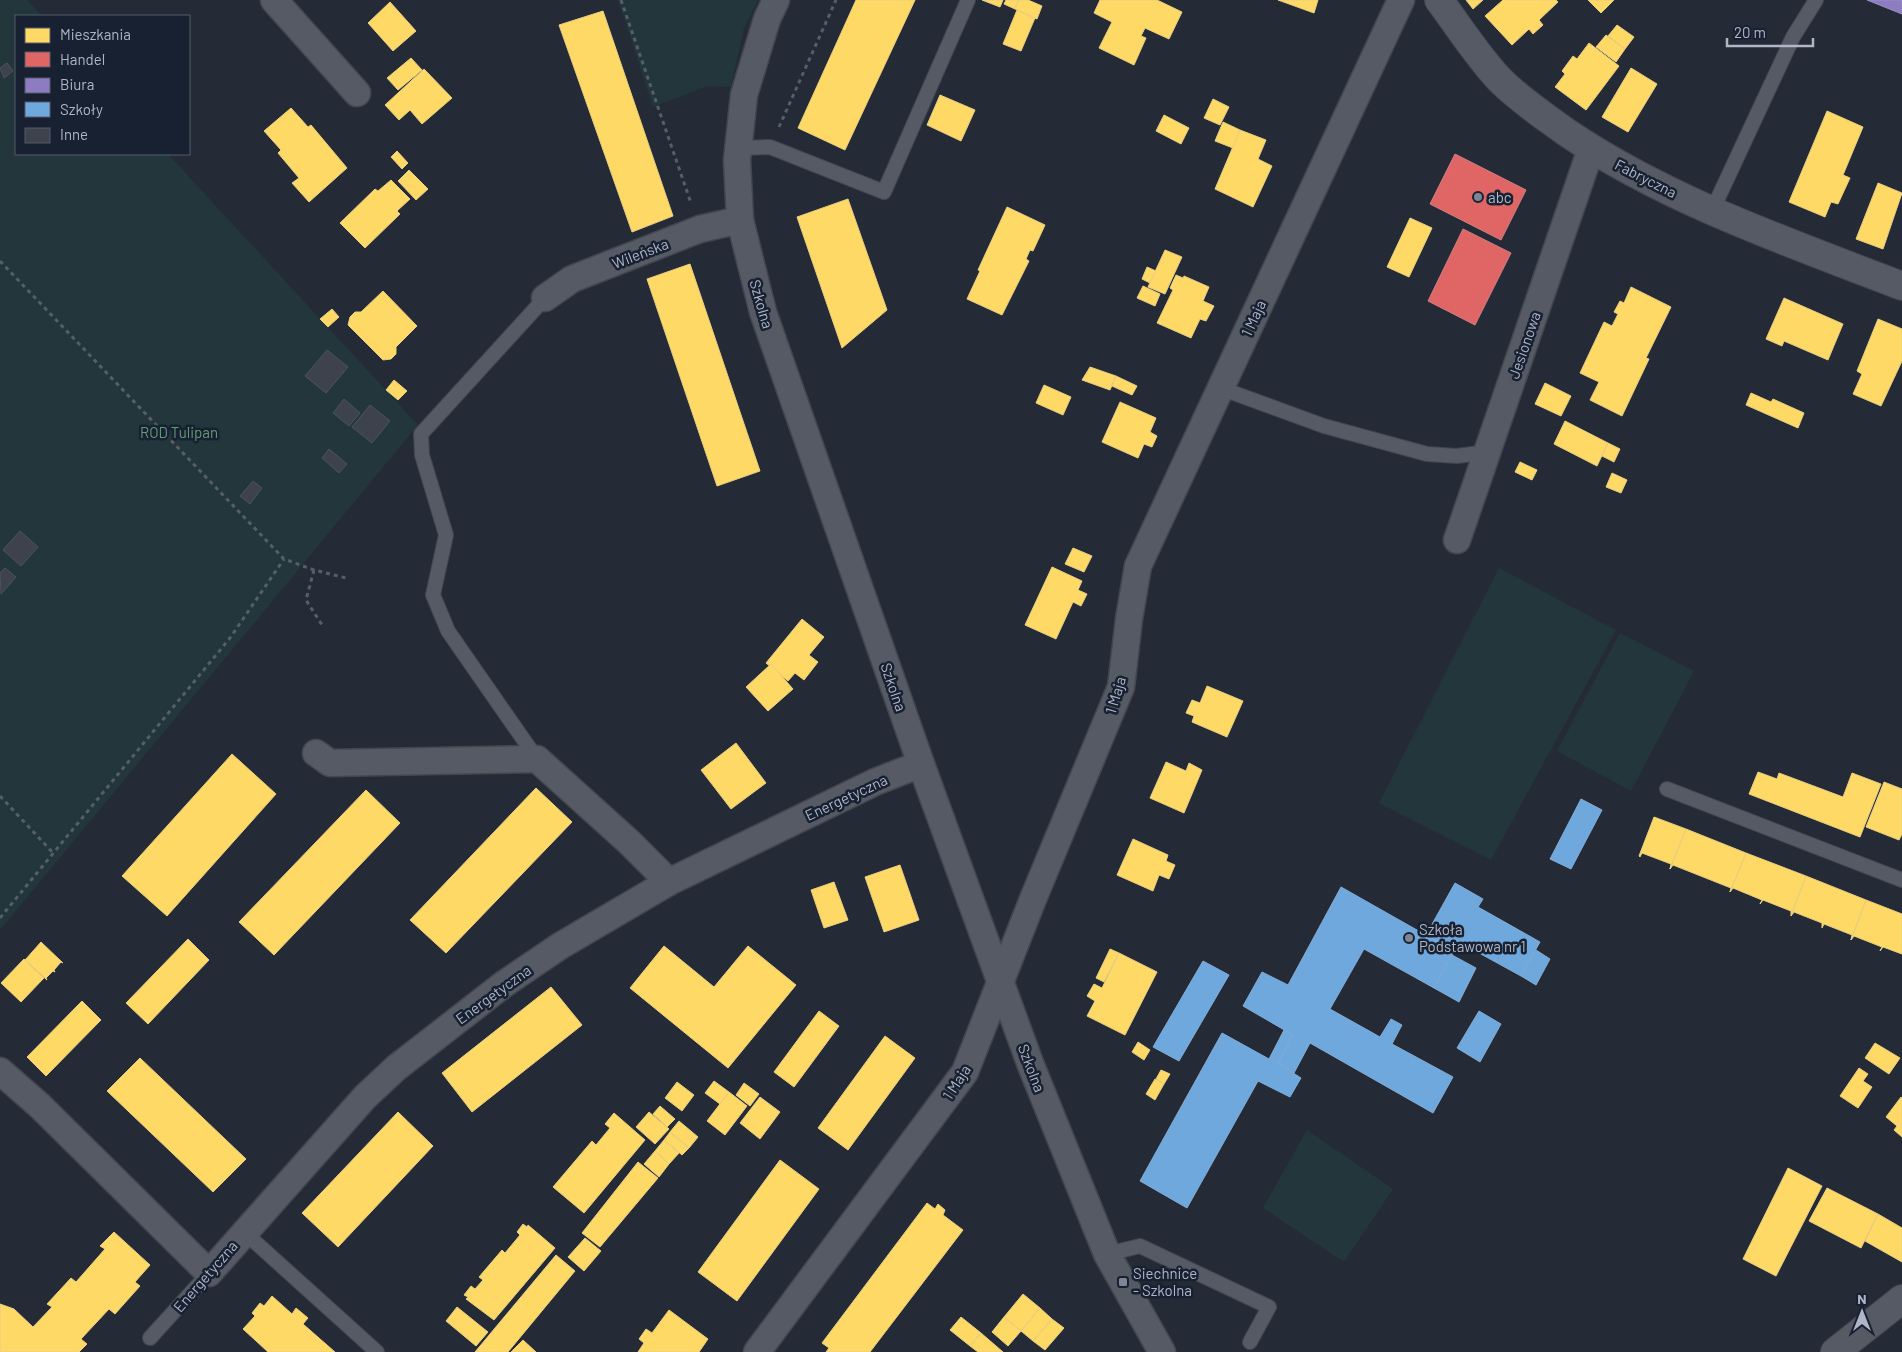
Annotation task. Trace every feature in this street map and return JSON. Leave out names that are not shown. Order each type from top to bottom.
[{"type":"street","points":[[274,0],[357,93]]},
{"type":"street","name":"Szkolna","points":[[776,0],[766,19],[744,95],[738,148],[740,220],[763,312],[1000,984],[1107,1254],[1162,1352]]},
{"type":"street","name":"1 Maja","points":[[757,1352],[965,1072],[1033,899],[1121,687],[1138,566],[1401,0]]},
{"type":"street","name":"Fabryczna","points":[[1439,0],[1500,81],[1539,113],[1592,149],[1650,182],[1712,211],[1902,286]]},
{"type":"street","name":"Jesionowa","points":[[1458,540],[1592,149]]},
{"type":"street","name":"Wileńska","points":[[545,298],[572,279],[700,229],[740,220]]},
{"type":"street","points":[[316,753],[330,763],[537,759],[629,842],[668,882]]},
{"type":"street","name":"Energetyczna","points":[[209,1273],[365,1097],[396,1068],[504,984],[544,957],[668,882],[874,782],[921,764]]},
{"type":"street","points":[[0,1071],[40,1106],[209,1273]]},
{"type":"street","points":[[1835,1352],[1902,1299]]},
{"type":"lane","points":[[738,148],[770,147],[884,192],[968,0]]},
{"type":"lane","points":[[1712,211],[1793,36],[1816,0]]},
{"type":"lane","points":[[537,759],[448,631],[434,594],[446,534],[422,455],[421,434],[545,298]]},
{"type":"lane","points":[[1220,388],[1324,426],[1427,454],[1458,456],[1488,452]]},
{"type":"lane","points":[[1667,789],[1902,880]]},
{"type":"lane","points":[[244,1232],[377,1352]]},
{"type":"lane","points":[[1107,1254],[1140,1246],[1269,1306],[1250,1342]]},
{"type":"lane","name":"Energetyczna","points":[[150,1338],[209,1273]]},
{"type":"path","points":[[621,0],[700,229]]},
{"type":"path","points":[[770,147],[836,0]]},
{"type":"path","points":[[0,261],[284,558],[314,570],[346,578]]},
{"type":"path","points":[[0,918],[230,638],[284,558]]},
{"type":"path","points":[[314,570],[306,600],[322,625]]},
{"type":"path","points":[[0,796],[54,854]]},
{"type":"green space","name":"ROD Tulipan","points":[[0,0],[27,0],[41,15],[15,15],[15,155],[169,155],[418,425],[0,930]]},
{"type":"green space","points":[[618,0],[758,0],[744,28],[731,87],[707,86],[653,107]]},
{"type":"green space","points":[[1499,568],[1616,630],[1491,860],[1379,803]]},
{"type":"green space","points":[[1620,633],[1694,671],[1631,791],[1557,751]]},
{"type":"green space","points":[[1307,1130],[1393,1189],[1344,1262],[1263,1208]]},
{"type":"building: Mieszkania","points":[[856,0],[915,0],[845,150],[798,128]]},
{"type":"building: Mieszkania","points":[[982,0],[1003,0],[1000,7]]},
{"type":"building: Mieszkania","points":[[1006,0],[1019,0],[1015,9],[1004,4]]},
{"type":"building: Mieszkania","points":[[1019,0],[1028,0],[1042,6],[1037,19],[1015,9]]},
{"type":"building: Mieszkania","points":[[1100,0],[1157,0],[1182,12],[1169,39],[1145,28],[1141,36],[1146,38],[1134,65],[1099,48],[1112,22],[1094,13]]},
{"type":"building: Mieszkania","points":[[1278,0],[1318,0],[1314,13]]},
{"type":"building: Mieszkania","points":[[1466,0],[1483,0],[1473,9]]},
{"type":"building: Mieszkania","points":[[1503,0],[1556,0],[1558,2],[1539,20],[1543,25],[1533,34],[1529,29],[1512,45],[1485,16]]},
{"type":"building: Mieszkania","points":[[1588,0],[1614,0],[1601,13]]},
{"type":"building: Mieszkania","points":[[390,2],[416,31],[393,51],[368,23]]},
{"type":"building: Mieszkania","points":[[1017,10],[1035,18],[1021,51],[1003,44]]},
{"type":"building: Mieszkania","points":[[603,11],[673,216],[632,232],[559,25]]},
{"type":"building: Mieszkania","points":[[1617,25],[1634,37],[1625,49],[1608,36]]},
{"type":"building: Mieszkania","points":[[1606,35],[1625,49],[1616,62],[1596,47]]},
{"type":"building: Mieszkania","points":[[1589,43],[1619,66],[1586,110],[1555,87],[1565,74],[1562,71],[1573,56],[1577,59]]},
{"type":"building: Mieszkania","points":[[411,58],[422,70],[398,90],[387,78]]},
{"type":"building: Mieszkania","points":[[1631,68],[1657,84],[1628,132],[1602,117]]},
{"type":"building: Mieszkania","points":[[424,69],[452,98],[422,124],[410,110],[399,120],[385,105]]},
{"type":"building: Mieszkania","points":[[940,95],[975,110],[961,141],[927,125]]},
{"type":"building: Mieszkania","points":[[1213,99],[1229,107],[1220,125],[1204,118]]},
{"type":"building: Mieszkania","points":[[291,108],[308,127],[311,125],[347,168],[309,202],[292,183],[299,178],[278,153],[281,150],[264,131]]},
{"type":"building: Mieszkania","points":[[1827,111],[1863,127],[1843,175],[1850,178],[1838,204],[1831,202],[1825,217],[1789,202]]},
{"type":"building: Mieszkania","points":[[1164,115],[1189,128],[1181,144],[1156,131]]},
{"type":"building: Mieszkania","points":[[1223,122],[1240,130],[1233,148],[1215,141]]},
{"type":"building: Mieszkania","points":[[1240,130],[1266,140],[1258,159],[1272,166],[1253,207],[1215,189]]},
{"type":"building: Mieszkania","points":[[397,151],[408,163],[402,169],[391,157]]},
{"type":"building: Mieszkania","points":[[409,170],[428,189],[416,200],[398,181]]},
{"type":"building: Mieszkania","points":[[391,180],[410,199],[397,211],[400,214],[365,248],[340,223],[375,189],[378,191]]},
{"type":"building: Mieszkania","points":[[1878,183],[1902,193],[1883,249],[1856,239]]},
{"type":"building: Mieszkania","points":[[848,199],[887,310],[842,348],[797,217]]},
{"type":"building: Mieszkania","points":[[1007,207],[1045,225],[1033,251],[1030,250],[1026,259],[1029,261],[1002,315],[967,299]]},
{"type":"building: Mieszkania","points":[[1410,218],[1432,228],[1409,277],[1387,267]]},
{"type":"building: Mieszkania","points":[[1165,250],[1182,257],[1165,294],[1148,287]]},
{"type":"building: Mieszkania","points":[[690,264],[760,471],[717,486],[647,279]]},
{"type":"building: Mieszkania","points":[[1147,267],[1156,271],[1150,283],[1142,279]]},
{"type":"building: Mieszkania","points":[[1176,275],[1183,278],[1184,276],[1209,287],[1203,301],[1214,306],[1206,321],[1200,319],[1191,338],[1157,323],[1173,290],[1170,288]]},
{"type":"building: Mieszkania","points":[[1143,286],[1160,294],[1155,306],[1137,298]]},
{"type":"building: Mieszkania","points":[[1631,287],[1671,307],[1646,358],[1649,359],[1622,416],[1590,400],[1599,382],[1580,373],[1604,322],[1612,326],[1618,314],[1614,312],[1620,301],[1624,303]]},
{"type":"building: Mieszkania","points":[[383,291],[417,326],[396,347],[396,354],[391,359],[383,360],[348,325],[350,317],[355,312],[361,312]]},
{"type":"building: Mieszkania","points":[[1784,298],[1843,324],[1828,360],[1784,341],[1782,346],[1766,339]]},
{"type":"building: Mieszkania","points":[[332,309],[339,317],[328,327],[320,319]]},
{"type":"building: Mieszkania","points":[[1878,319],[1902,329],[1902,361],[1881,406],[1853,394],[1862,374],[1857,371]]},
{"type":"building: Mieszkania","points":[[1090,367],[1116,376],[1110,390],[1082,380]]},
{"type":"building: Mieszkania","points":[[1116,376],[1137,386],[1132,395],[1112,386]]},
{"type":"building: Mieszkania","points":[[394,380],[407,391],[398,400],[386,390]]},
{"type":"building: Mieszkania","points":[[1545,383],[1571,396],[1561,416],[1535,404]]},
{"type":"building: Mieszkania","points":[[1044,385],[1071,397],[1063,415],[1036,403]]},
{"type":"building: Mieszkania","points":[[1751,393],[1771,402],[1773,399],[1804,413],[1798,428],[1746,405]]},
{"type":"building: Mieszkania","points":[[1120,402],[1156,418],[1150,432],[1157,436],[1152,447],[1144,444],[1138,458],[1102,442]]},
{"type":"building: Mieszkania","points":[[1565,421],[1608,443],[1597,466],[1554,444]]},
{"type":"building: Mieszkania","points":[[1608,443],[1620,449],[1614,462],[1602,456]]},
{"type":"building: Mieszkania","points":[[1520,462],[1537,470],[1532,480],[1515,472]]},
{"type":"building: Mieszkania","points":[[1612,473],[1627,480],[1621,493],[1606,487]]},
{"type":"building: Mieszkania","points":[[1073,548],[1092,556],[1084,572],[1065,564]]},
{"type":"building: Mieszkania","points":[[1052,567],[1082,581],[1078,590],[1087,594],[1081,606],[1073,602],[1056,639],[1025,625]]},
{"type":"building: Mieszkania","points":[[802,619],[824,637],[809,655],[818,662],[804,680],[795,673],[788,681],[766,663]]},
{"type":"building: Mieszkania","points":[[771,664],[793,689],[768,711],[746,687]]},
{"type":"building: Mieszkania","points":[[1207,686],[1243,701],[1227,737],[1192,722],[1194,716],[1186,713],[1192,700],[1200,703]]},
{"type":"building: Mieszkania","points":[[736,743],[766,783],[731,809],[701,770]]},
{"type":"building: Mieszkania","points":[[232,754],[276,794],[167,916],[122,876]]},
{"type":"building: Mieszkania","points":[[1166,762],[1186,771],[1189,763],[1202,770],[1184,813],[1150,798]]},
{"type":"building: Mieszkania","points":[[1758,772],[1777,779],[1779,773],[1843,797],[1852,773],[1881,784],[1860,837],[1749,794]]},
{"type":"building: Mieszkania","points":[[1884,782],[1902,789],[1902,834],[1899,840],[1866,827]]},
{"type":"building: Mieszkania","points":[[536,788],[572,822],[446,953],[410,920]]},
{"type":"building: Mieszkania","points":[[366,790],[400,823],[274,955],[239,922]]},
{"type":"building: Mieszkania","points":[[1654,817],[1686,829],[1670,869],[1671,864],[1642,853],[1639,856]]},
{"type":"building: Mieszkania","points":[[1686,829],[1746,853],[1730,892],[1731,888],[1673,865],[1670,869]]},
{"type":"building: Mieszkania","points":[[1133,839],[1168,855],[1166,861],[1175,865],[1169,879],[1159,875],[1153,891],[1117,875]]},
{"type":"building: Mieszkania","points":[[1746,853],[1806,876],[1791,916],[1791,911],[1763,900],[1760,904],[1762,900],[1733,888],[1730,892]]},
{"type":"building: Mieszkania","points":[[900,865],[919,920],[884,932],[865,877]]},
{"type":"building: Mieszkania","points":[[1806,876],[1866,900],[1851,940],[1852,935],[1824,924],[1822,928],[1822,923],[1794,912],[1791,916]]},
{"type":"building: Mieszkania","points":[[834,882],[848,920],[824,928],[811,890]]},
{"type":"building: Mieszkania","points":[[1866,900],[1902,914],[1902,954],[1883,947],[1880,951],[1882,947],[1854,936],[1851,940]]},
{"type":"building: Mieszkania","points":[[188,939],[209,960],[148,1024],[126,1003]]},
{"type":"building: Mieszkania","points":[[41,942],[63,963],[61,962],[54,970],[55,972],[53,971],[46,978],[47,980],[25,960]]},
{"type":"building: Mieszkania","points":[[664,946],[714,987],[748,946],[796,985],[728,1068],[630,988]]},
{"type":"building: Mieszkania","points":[[1110,949],[1119,953],[1104,982],[1096,978]]},
{"type":"building: Mieszkania","points":[[1119,953],[1157,972],[1125,1035],[1087,1016],[1095,1001],[1087,996],[1094,984],[1102,988]]},
{"type":"building: Mieszkania","points":[[24,959],[44,978],[21,1002],[1,983]]},
{"type":"building: Mieszkania","points":[[551,987],[582,1025],[472,1112],[442,1073]]},
{"type":"building: Mieszkania","points":[[82,1001],[101,1020],[46,1076],[27,1057]]},
{"type":"building: Mieszkania","points":[[819,1011],[839,1026],[794,1087],[774,1072]]},
{"type":"building: Mieszkania","points":[[885,1036],[915,1058],[848,1150],[818,1128]]},
{"type":"building: Mieszkania","points":[[1138,1042],[1150,1050],[1144,1060],[1132,1052]]},
{"type":"building: Mieszkania","points":[[1875,1043],[1900,1058],[1889,1074],[1865,1058]]},
{"type":"building: Mieszkania","points":[[140,1058],[246,1159],[213,1192],[107,1091]]},
{"type":"building: Mieszkania","points":[[1859,1068],[1868,1074],[1863,1081],[1872,1087],[1858,1108],[1840,1096]]},
{"type":"building: Mieszkania","points":[[1161,1070],[1170,1074],[1164,1084],[1156,1079]]},
{"type":"building: Mieszkania","points":[[1155,1079],[1164,1084],[1155,1100],[1146,1094]]},
{"type":"building: Mieszkania","points":[[714,1081],[729,1092],[720,1104],[705,1093]]},
{"type":"building: Mieszkania","points":[[677,1082],[694,1095],[682,1111],[665,1098]]},
{"type":"building: Mieszkania","points":[[744,1083],[759,1094],[750,1106],[736,1095]]},
{"type":"building: Mieszkania","points":[[729,1092],[747,1106],[725,1135],[707,1121]]},
{"type":"building: Mieszkania","points":[[760,1097],[780,1112],[760,1139],[740,1123]]},
{"type":"building: Mieszkania","points":[[1901,1097],[1902,1137],[1894,1130],[1897,1126],[1886,1117]]},
{"type":"building: Mieszkania","points":[[660,1106],[675,1119],[667,1127],[653,1114]]},
{"type":"building: Mieszkania","points":[[398,1112],[433,1146],[338,1247],[302,1213]]},
{"type":"building: Mieszkania","points":[[649,1112],[669,1129],[655,1144],[636,1127]]},
{"type":"building: Mieszkania","points":[[614,1113],[645,1140],[584,1213],[553,1187],[592,1141],[596,1145],[610,1128],[605,1124]]},
{"type":"building: Mieszkania","points":[[679,1121],[698,1137],[689,1148],[670,1132]]},
{"type":"building: Mieszkania","points":[[670,1132],[689,1148],[682,1155],[664,1140]]},
{"type":"building: Mieszkania","points":[[664,1140],[679,1153],[669,1164],[655,1151]]},
{"type":"building: Mieszkania","points":[[655,1151],[669,1164],[659,1177],[644,1164]]},
{"type":"building: Mieszkania","points":[[780,1160],[819,1189],[737,1301],[698,1272]]},
{"type":"building: Mieszkania","points":[[638,1162],[658,1178],[600,1247],[582,1233]]},
{"type":"building: Mieszkania","points":[[1788,1168],[1822,1186],[1776,1276],[1743,1259]]},
{"type":"building: Mieszkania","points":[[1827,1188],[1878,1214],[1861,1248],[1809,1221]]},
{"type":"building: Mieszkania","points":[[927,1203],[935,1209],[938,1204],[945,1210],[943,1215],[963,1230],[870,1352],[826,1352],[829,1348],[822,1343]]},
{"type":"building: Mieszkania","points":[[1878,1214],[1902,1228],[1902,1262],[1865,1241]]},
{"type":"building: Mieszkania","points":[[523,1224],[527,1227],[528,1225],[555,1248],[494,1320],[466,1299],[468,1297],[464,1295],[471,1286],[475,1289],[483,1280],[479,1277],[502,1250],[505,1253],[520,1235],[517,1232]]},
{"type":"building: Mieszkania","points":[[114,1232],[150,1265],[135,1282],[140,1286],[115,1314],[109,1309],[81,1339],[87,1344],[79,1352],[0,1352],[0,1304],[14,1309],[33,1327],[52,1307],[47,1304],[71,1278],[76,1282],[105,1249],[100,1246]]},
{"type":"building: Mieszkania","points":[[585,1238],[601,1251],[584,1271],[568,1257]]},
{"type":"building: Mieszkania","points":[[556,1255],[575,1271],[508,1352],[475,1352]]},
{"type":"building: Mieszkania","points":[[1023,1294],[1040,1308],[1021,1331],[1004,1317]]},
{"type":"building: Mieszkania","points":[[272,1296],[292,1314],[296,1308],[308,1318],[303,1324],[335,1352],[268,1352],[243,1329],[255,1316],[252,1313],[260,1303],[264,1306]]},
{"type":"building: Mieszkania","points":[[457,1307],[488,1332],[476,1346],[446,1321]]},
{"type":"building: Mieszkania","points":[[1040,1308],[1052,1319],[1033,1341],[1021,1331]]},
{"type":"building: Mieszkania","points":[[669,1310],[708,1339],[699,1352],[638,1352],[644,1343],[639,1339],[646,1329],[652,1333]]},
{"type":"building: Mieszkania","points":[[961,1317],[981,1333],[970,1346],[950,1330]]},
{"type":"building: Mieszkania","points":[[1004,1317],[1021,1331],[1008,1346],[992,1332]]},
{"type":"building: Mieszkania","points":[[1052,1319],[1064,1328],[1045,1350],[1033,1341]]},
{"type":"building: Mieszkania","points":[[981,1333],[1003,1352],[978,1352],[970,1346]]},
{"type":"building: Mieszkania","points":[[523,1340],[536,1352],[511,1352]]},
{"type":"building: Handel","name":"abc","points":[[1455,154],[1526,190],[1501,240],[1430,204]]},
{"type":"building: Handel","points":[[1463,229],[1511,253],[1475,325],[1428,301]]},
{"type":"building: Biura","points":[[1867,0],[1902,0],[1902,14]]},
{"type":"building: Szkoły","points":[[1581,799],[1602,810],[1571,869],[1550,859]]},
{"type":"building: Szkoły","points":[[1455,883],[1483,899],[1478,907],[1540,942],[1521,976],[1459,942],[1454,951],[1426,935]]},
{"type":"building: Szkoły","points":[[1341,887],[1454,951],[1434,988],[1364,949],[1330,1009],[1380,1037],[1391,1019],[1402,1025],[1392,1044],[1453,1077],[1433,1113],[1310,1043],[1294,1073],[1278,1063],[1293,1035],[1243,1006],[1262,972],[1288,985]]},
{"type":"building: Szkoły","points":[[1536,950],[1550,959],[1536,985],[1521,976]]},
{"type":"building: Szkoły","points":[[1452,955],[1476,968],[1459,1002],[1434,988]]},
{"type":"building: Szkoły","points":[[1203,961],[1229,975],[1179,1061],[1153,1047]]},
{"type":"building: Szkoły","points":[[1479,1011],[1501,1024],[1480,1062],[1457,1048]]},
{"type":"building: Szkoły","points":[[1284,1030],[1293,1035],[1278,1063],[1301,1078],[1290,1097],[1258,1081],[1187,1208],[1140,1181],[1222,1033],[1269,1059]]},
{"type":"building: Inne","points":[[7,63],[13,71],[4,78],[0,68]]},
{"type":"building: Inne","points":[[327,350],[348,367],[326,393],[305,376]]},
{"type":"building: Inne","points":[[344,399],[360,413],[349,426],[333,413]]},
{"type":"building: Inne","points":[[370,405],[390,421],[372,443],[352,427]]},
{"type":"building: Inne","points":[[329,449],[347,464],[339,473],[322,458]]},
{"type":"building: Inne","points":[[253,481],[262,488],[250,504],[240,496]]},
{"type":"building: Inne","points":[[20,531],[38,547],[21,566],[3,550]]},
{"type":"building: Inne","points":[[5,568],[16,577],[1,594],[0,573]]},
{"type":"place","name":"abc","points":[[1478,197]]},
{"type":"place","name":"Szkoła Podstawowa nr 1","points":[[1409,938]]},
{"type":"place","name":"Siechnice - Szkolna","points":[[1123,1282]]}]
